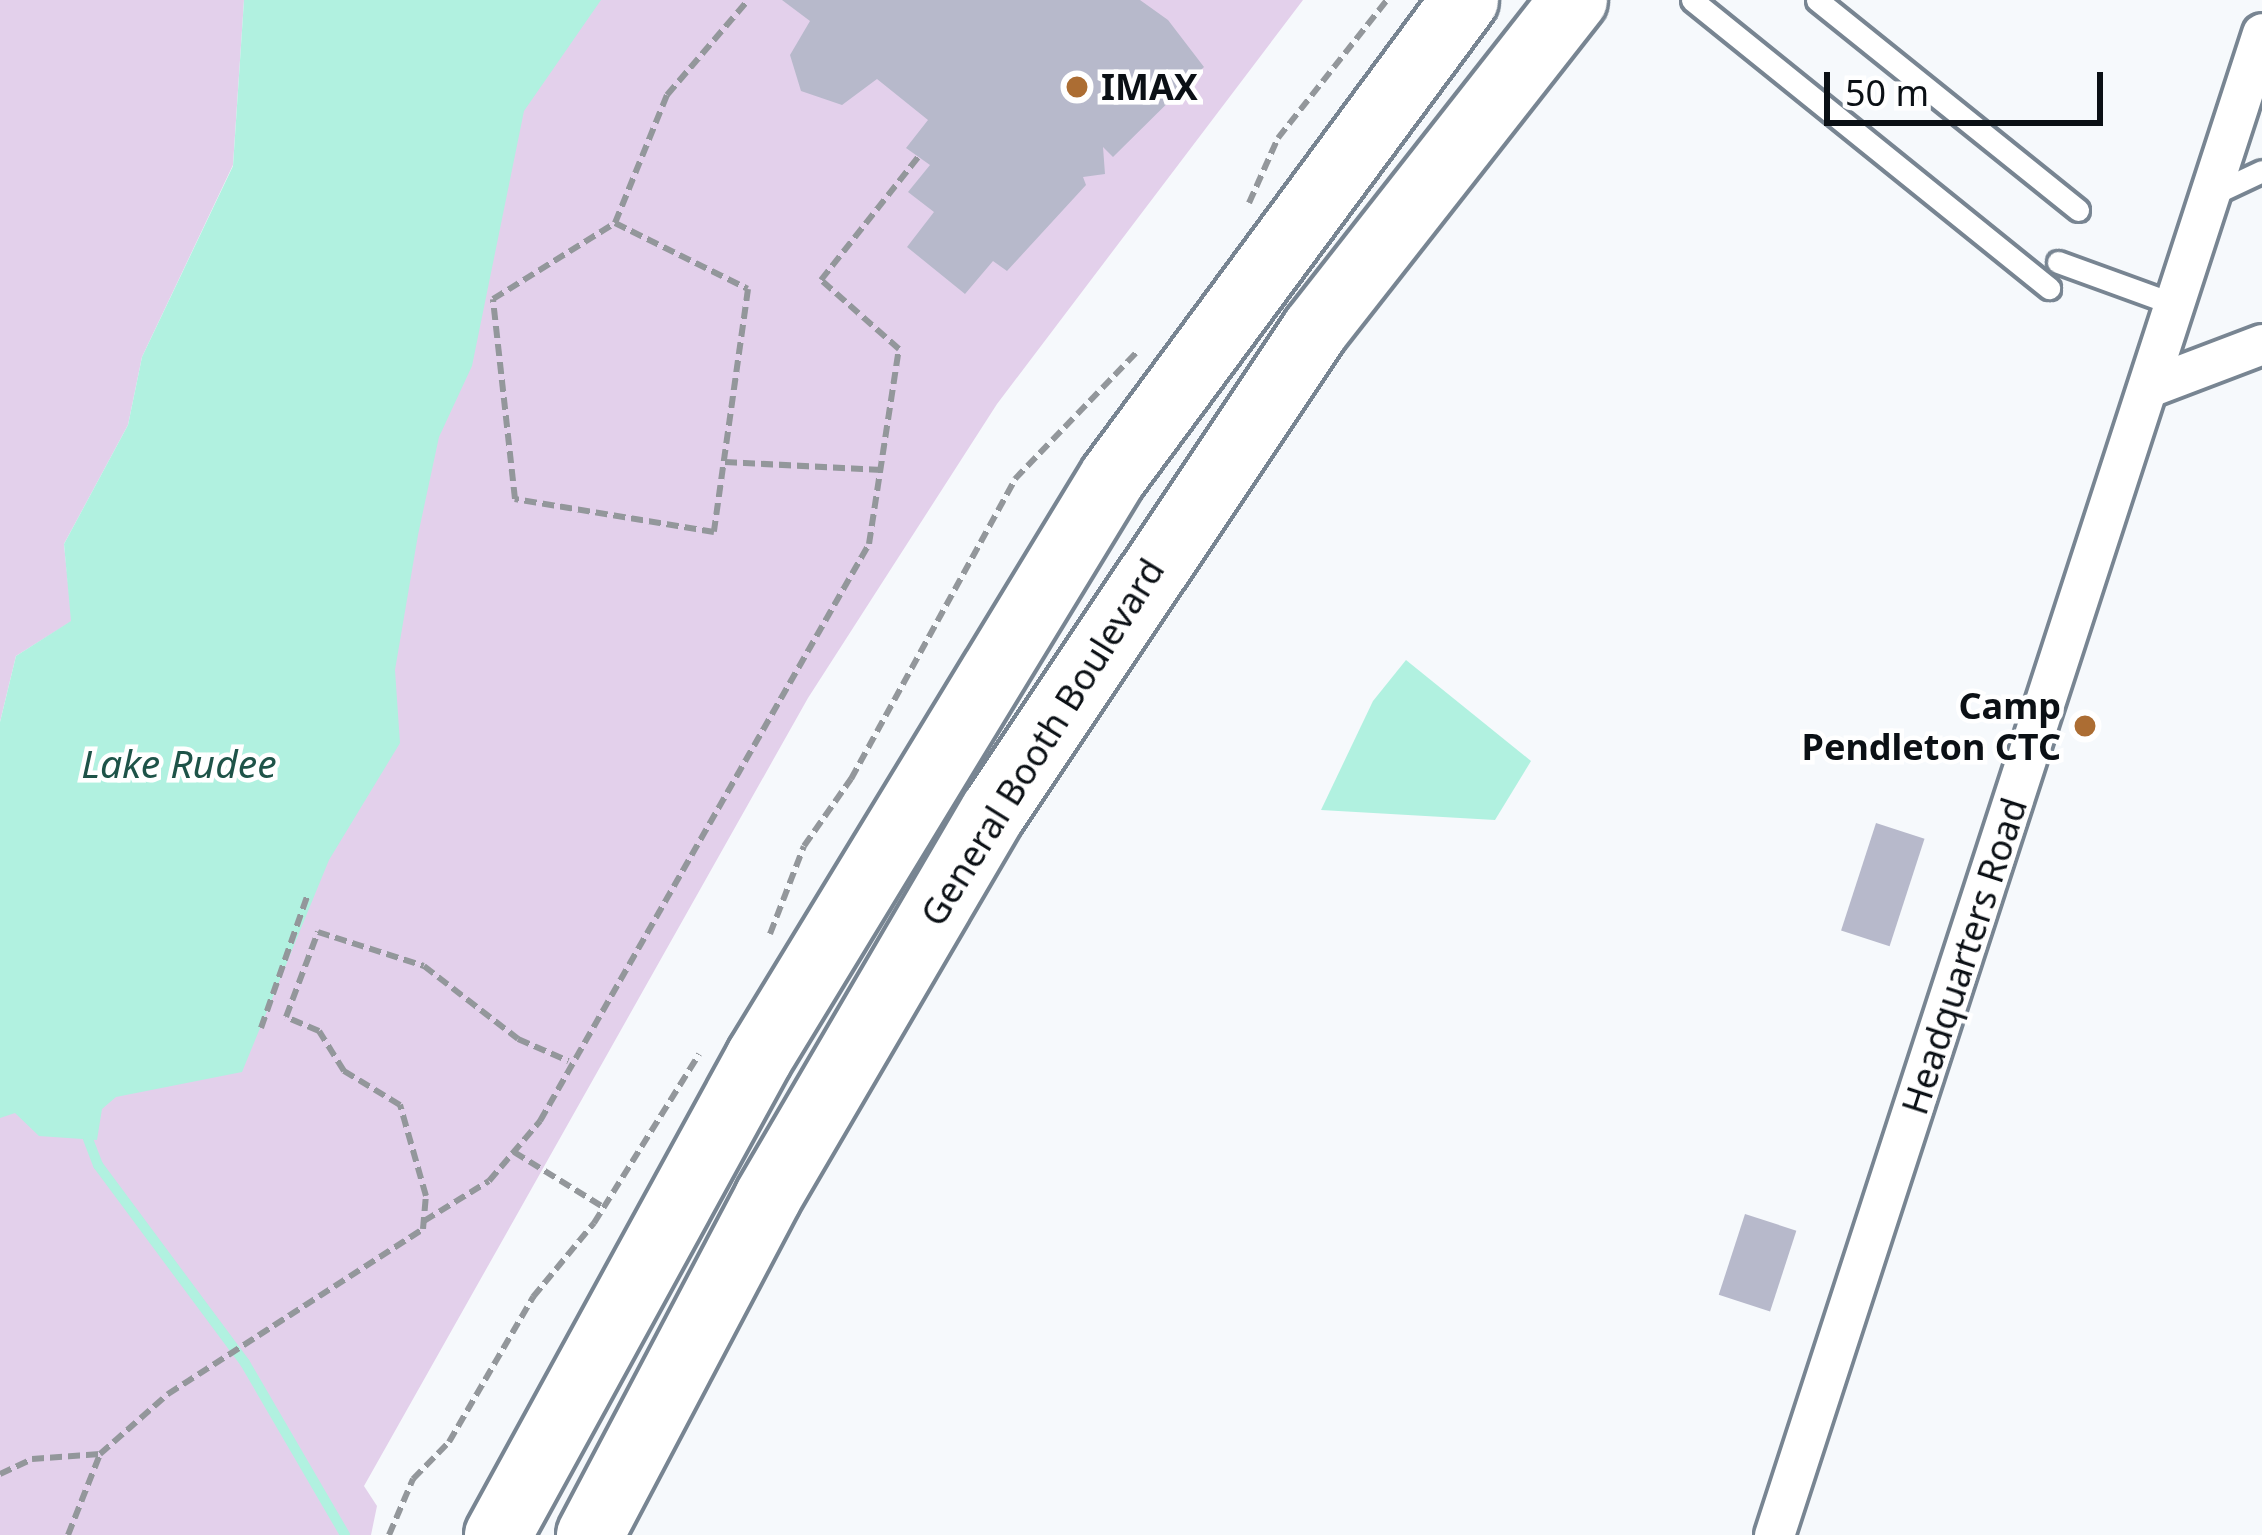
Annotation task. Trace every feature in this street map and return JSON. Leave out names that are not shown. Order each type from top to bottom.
[{"type":"highway","name":"General Booth Boulevard","points":[[590,1535],[699,1246],[894,829],[1113,477],[1465,0]]},
{"type":"highway","name":"General Booth Boulevard","points":[[498,1535],[994,811],[1206,483],[1358,274],[1574,0]]},
{"type":"street","name":"Headquarters Road","points":[[1774,1535],[2262,33]]},
{"type":"street","points":[[2149,387],[2262,344]]},
{"type":"lane","points":[[1692,0],[2049,288]]},
{"type":"lane","points":[[1816,0],[2078,210]]},
{"type":"lane","points":[[2211,195],[2262,171]]},
{"type":"lane","points":[[2059,262],[2176,305]]},
{"type":"path","points":[[615,223],[748,289],[714,532],[515,499],[493,299],[615,223],[667,95],[748,0]]},
{"type":"path","points":[[1240,218],[1278,138],[1387,0]]},
{"type":"path","points":[[68,1535],[100,1454],[168,1394],[489,1181],[540,1121],[568,1061],[686,869],[856,571],[882,470],[899,350],[821,280],[918,157]]},
{"type":"path","points":[[762,950],[804,846],[850,779],[1015,478],[1152,335]]},
{"type":"path","points":[[724,462],[882,470]]},
{"type":"path","points":[[261,1028],[308,894]]},
{"type":"path","points":[[424,1225],[426,1196],[400,1106],[344,1071],[320,1031],[286,1017],[318,932],[424,966],[518,1040],[568,1061]]},
{"type":"path","points":[[389,1535],[407,1492],[449,1442],[550,1272],[603,1207],[704,1046]]},
{"type":"path","points":[[514,1152],[603,1207]]},
{"type":"path","points":[[0,1474],[32,1459],[100,1454]]},
{"type":"shaded area","points":[[0,0],[244,0],[233,165],[142,357],[128,425],[64,544],[72,621],[16,656],[0,722]]},
{"type":"shaded area","points":[[369,0],[1303,0],[997,404],[808,698],[364,1486],[377,1506],[371,1535],[0,1535],[0,912]]},
{"type":"water","name":"Lake Rudee","points":[[244,0],[601,0],[524,111],[472,366],[439,437],[418,535],[395,670],[400,743],[329,860],[242,1072],[116,1097],[102,1109],[97,1140],[39,1136],[15,1113],[0,1118],[0,722],[16,656],[71,621],[64,544],[128,425],[142,357],[233,166]]},
{"type":"water","points":[[1406,660],[1531,761],[1495,820],[1321,810],[1373,701]]},
{"type":"building","points":[[782,0],[1140,0],[1168,20],[1204,67],[1113,157],[1103,147],[1105,174],[1083,177],[1086,185],[1007,271],[993,261],[965,294],[907,247],[934,212],[908,192],[930,165],[906,148],[928,120],[877,79],[842,105],[801,91],[790,55],[810,21]]},
{"type":"building","points":[[1876,823],[1925,839],[1890,946],[1841,930]]},
{"type":"building","points":[[1745,1214],[1796,1231],[1770,1312],[1719,1295]]},
{"type":"waterway","points":[[88,1139],[98,1165],[245,1363],[345,1535]]},
{"type":"place","name":"IMAX","points":[[1077,87]]},
{"type":"place","name":"Camp Pendleton CTC","points":[[2085,726]]}]
